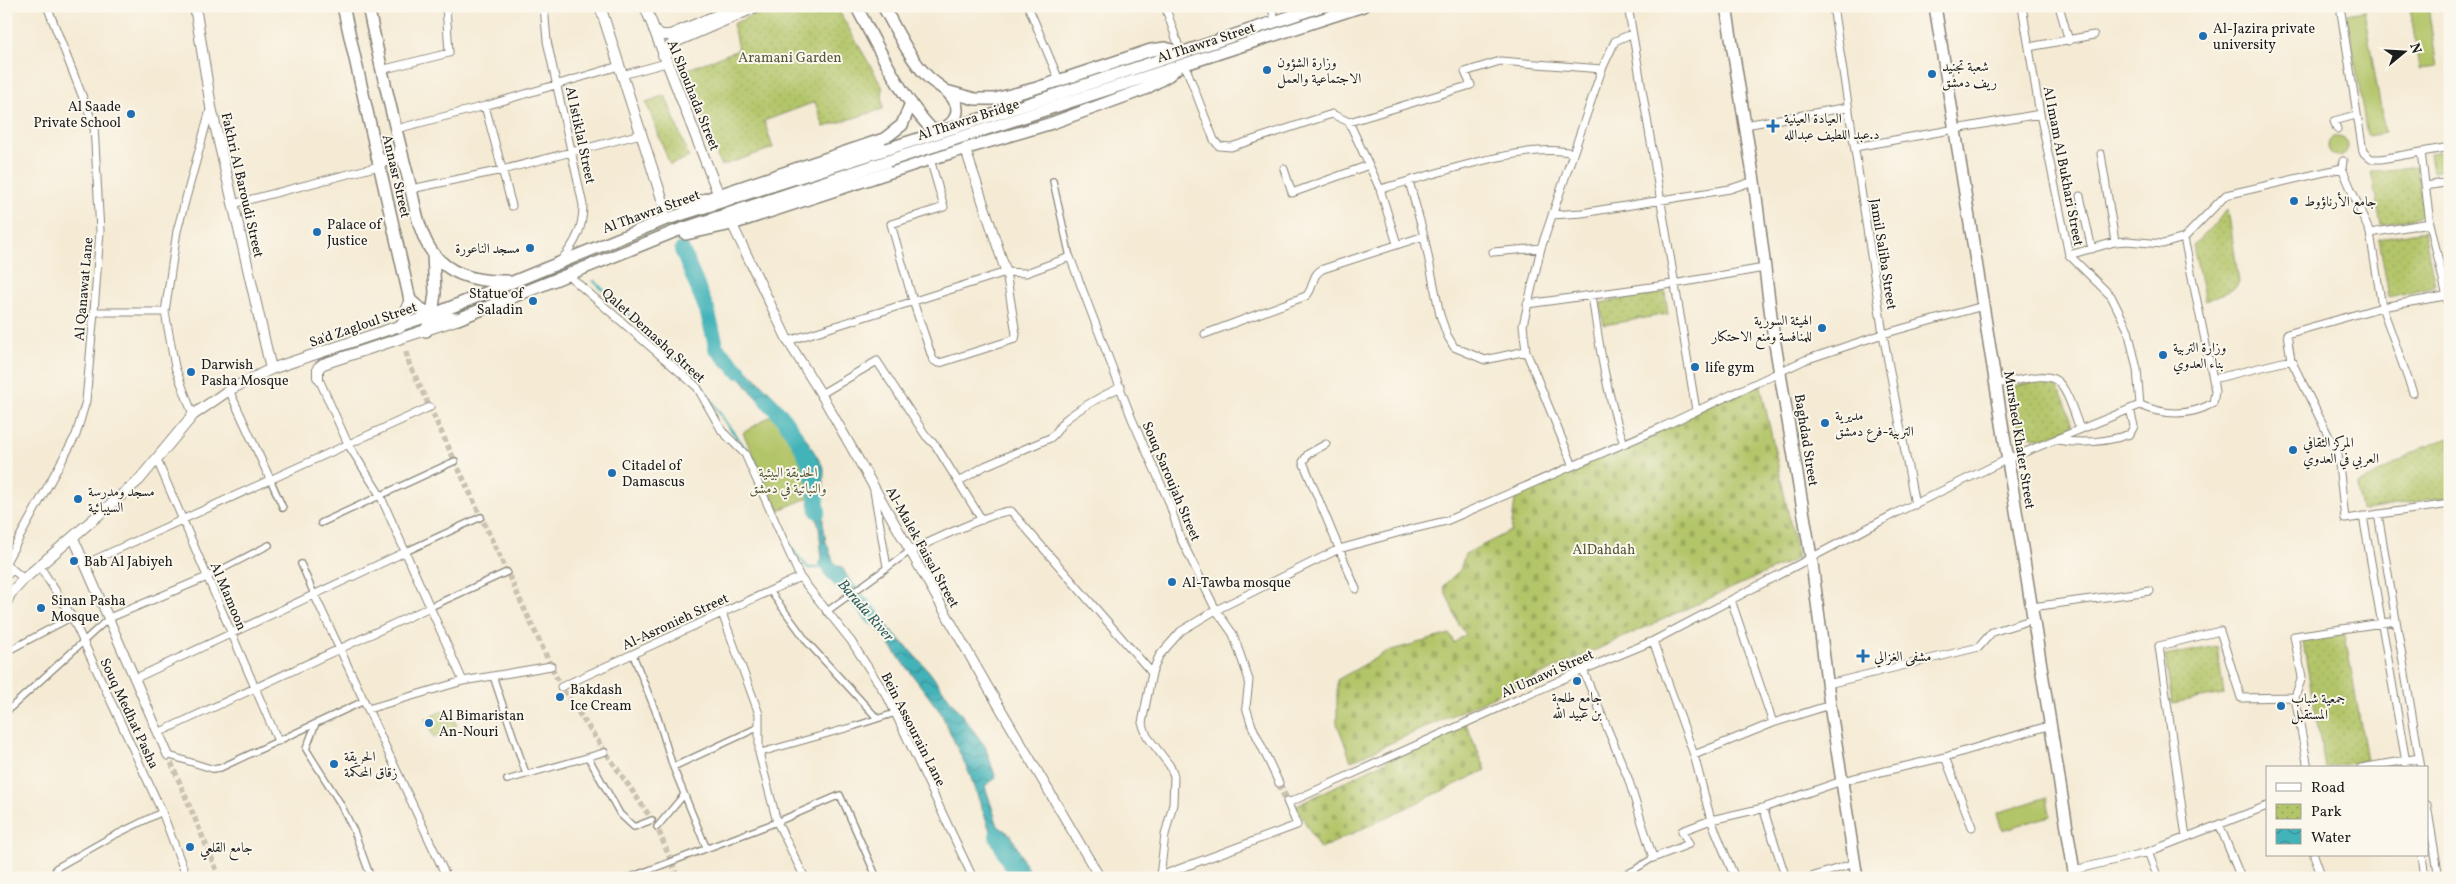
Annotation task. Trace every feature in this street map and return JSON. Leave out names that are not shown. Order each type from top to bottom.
[{"type":"main road","name":"Fakhri Al Baroudi Street","points":[[195,6],[211,107],[270,370]]},
{"type":"main road","name":"Annasr Street","points":[[343,6],[410,300]]},
{"type":"main road","name":"Annasr Street","points":[[368,6],[381,70],[422,231],[433,254],[460,275],[476,280],[514,281]]},
{"type":"main road","points":[[600,6],[669,218],[690,204],[718,193],[890,136],[906,119],[911,103]]},
{"type":"main road","name":"Al Shouhada Street","points":[[645,6],[664,59],[718,193]]},
{"type":"main road","points":[[654,30],[661,35],[670,35],[742,8],[758,6]]},
{"type":"main road","points":[[856,6],[911,103],[930,128],[950,144],[965,148]]},
{"type":"main road","points":[[882,6],[925,74],[946,90],[956,103],[955,118],[945,128],[930,128]]},
{"type":"main road","name":"Al Thawra Street","points":[[1056,100],[1181,53],[1322,6]]},
{"type":"main road","name":"Al Thawra Street","points":[[1056,100],[1181,66],[1363,6]]},
{"type":"main road","name":"Baghdad Street","points":[[1726,6],[1754,181],[1764,268],[1811,557],[1830,705],[1858,878]]},
{"type":"main road","name":"Murshed Khater Street","points":[[1935,6],[2075,874]]},
{"type":"main road","points":[[664,59],[673,43],[742,8]]},
{"type":"main road","points":[[946,90],[975,99],[995,99],[1037,88],[1158,48],[1181,53]]},
{"type":"main road","points":[[676,231],[693,233],[732,224],[890,160],[930,159],[1052,123],[1145,88],[1162,80],[1181,66]]},
{"type":"main road","points":[[1037,88],[1035,106],[1041,116],[1052,123]]},
{"type":"main road","points":[[995,99],[1003,106],[1008,115],[1010,136]]},
{"type":"main road","name":"Al Thawra Bridge","points":[[890,160],[1056,100]]},
{"type":"main road","points":[[890,136],[895,139],[902,149],[902,161],[890,160]]},
{"type":"main road","points":[[378,162],[381,160],[391,160],[399,154],[401,149]]},
{"type":"main road","name":"Al Thawra Street","points":[[432,315],[669,218],[890,160]]},
{"type":"main road","name":"Al Thawra Street","points":[[458,319],[676,231],[890,160]]},
{"type":"main road","points":[[426,331],[432,315],[435,292],[433,254]]},
{"type":"main road","points":[[410,300],[425,302],[435,292]]},
{"type":"main road","points":[[410,300],[432,315],[458,319]]},
{"type":"main road","points":[[400,327],[405,319],[410,300]]},
{"type":"main road","name":"Sa'd Zagloul Street","points":[[8,595],[39,565],[139,480],[193,415],[229,390],[270,370],[432,315]]},
{"type":"main road","points":[[318,377],[318,368],[323,364],[458,319]]},
{"type":"street","name":"Al Qanawat Lane","points":[[6,563],[76,436],[86,402],[100,231],[94,126],[47,6]]},
{"type":"street","points":[[381,70],[450,52],[446,6]]},
{"type":"street","name":"Al Istiklal Street","points":[[544,6],[547,41],[583,205],[583,221],[578,236],[559,263]]},
{"type":"street","points":[[1028,6],[1059,80]]},
{"type":"street","points":[[1164,6],[1181,53]]},
{"type":"street","points":[[1271,6],[1276,22]]},
{"type":"street","points":[[1628,6],[1661,200],[1673,284],[1696,410]]},
{"type":"street","name":"Jamil Saliba Street","points":[[1832,6],[1883,334],[1915,505]]},
{"type":"street","name":"Al Imam Al Bukhari Street","points":[[2022,6],[2040,114],[2069,255],[2112,296],[2128,330],[2138,369],[2140,405]]},
{"type":"street","points":[[2059,6],[2069,42]]},
{"type":"street","points":[[2340,6],[2361,147],[2366,156],[2381,159],[2450,147]]},
{"type":"street","points":[[1573,466],[1526,350],[1523,325],[1552,215],[1602,69],[1615,41],[1632,34]]},
{"type":"street","points":[[2029,47],[2056,41],[2069,42],[2094,35]]},
{"type":"street","points":[[396,129],[485,106],[557,83],[620,71],[664,59]]},
{"type":"street","points":[[1349,122],[1471,85],[1465,72],[1500,61],[1602,69]]},
{"type":"street","points":[[1181,66],[1214,140],[1223,147],[1231,147],[1332,114],[1349,122],[1380,189],[1397,244]]},
{"type":"street","points":[[485,106],[512,206]]},
{"type":"street","points":[[1745,125],[1849,106]]},
{"type":"street","points":[[193,415],[176,367],[165,312],[177,231],[211,107]]},
{"type":"street","points":[[1855,147],[2040,114]]},
{"type":"street","points":[[2337,130],[2334,121],[2356,115]]},
{"type":"street","points":[[411,189],[502,170],[641,134]]},
{"type":"street","points":[[930,159],[944,207],[891,224],[913,301],[934,360],[938,363],[1010,342],[1015,339],[1016,334],[1006,272],[965,148]]},
{"type":"street","points":[[1380,189],[1520,152],[1563,150],[1572,153]]},
{"type":"street","points":[[2421,152],[2430,223],[2445,296],[2450,310]]},
{"type":"street","points":[[2101,154],[2115,242]]},
{"type":"street","points":[[233,204],[378,162]]},
{"type":"street","points":[[1284,169],[1292,193],[1369,164]]},
{"type":"street","points":[[2069,255],[2115,242],[2163,244],[2184,238],[2226,195],[2343,165],[2370,234],[2382,307],[2413,393]]},
{"type":"street","name":"Souq Saroujah Street","points":[[1053,181],[1070,257],[1132,419],[1169,502],[1180,537],[1216,610],[1233,634],[1249,680],[1246,707],[1252,726],[1280,783]]},
{"type":"street","points":[[1409,181],[1424,236],[1440,315],[1447,335],[1454,347],[1485,360],[1526,350]]},
{"type":"street","points":[[1552,215],[1582,213],[1730,189],[1754,181]]},
{"type":"street","points":[[2426,186],[2450,182]]},
{"type":"street","points":[[2080,196],[2092,250]]},
{"type":"street","points":[[2370,234],[2430,223]]},
{"type":"street","name":"Al-Malek Faisal Street","points":[[732,224],[788,341],[821,394],[1100,878]]},
{"type":"street","points":[[1205,334],[1306,296],[1310,292],[1315,274],[1323,269],[1424,236]]},
{"type":"street","points":[[2008,459],[2140,405],[2165,414],[2200,410],[2213,403],[2215,392],[2213,379],[2184,238]]},
{"type":"street","points":[[1492,252],[1542,248]]},
{"type":"street","points":[[788,341],[1006,272],[1026,273],[1070,257]]},
{"type":"street","points":[[1527,304],[1673,284],[1764,268]]},
{"type":"street","points":[[2441,275],[2450,273]]},
{"type":"street","name":"Qalet Demashq Street","points":[[568,275],[697,387],[722,430],[745,454],[800,577]]},
{"type":"street","points":[[1592,295],[1606,383],[1612,410],[1624,444]]},
{"type":"street","points":[[2445,296],[2382,307],[2287,334],[2291,360],[2338,455],[2345,519],[2450,504]]},
{"type":"street","points":[[1159,877],[1165,835],[1173,804],[1174,776],[1170,766],[1147,736],[1142,723],[1152,673],[1159,656],[1180,631],[1216,610],[1339,549],[1408,530],[1446,522],[1624,444],[1760,382],[1780,370],[1883,334],[1983,306]]},
{"type":"street","points":[[94,312],[165,312]]},
{"type":"street","points":[[2213,379],[2291,360]]},
{"type":"street","points":[[821,394],[877,361],[926,436],[936,446],[982,520]]},
{"type":"street","points":[[1996,384],[2045,375],[2056,379],[2066,389],[2080,429]]},
{"type":"street","points":[[318,377],[348,444],[380,495],[463,681]]},
{"type":"street","points":[[958,482],[985,466],[1050,438],[1058,432],[1063,422],[1095,400],[1121,387]]},
{"type":"street","points":[[229,390],[282,508]]},
{"type":"street","points":[[85,564],[430,407]]},
{"type":"street","points":[[2056,440],[2077,444],[2119,438],[2130,434],[2134,426],[2130,410]]},
{"type":"street","points":[[1326,444],[1308,454],[1303,462],[1356,589]]},
{"type":"street","name":"Al Umawi Street","points":[[1159,877],[1297,825],[1287,801],[1653,641],[1811,557],[2008,459]]},
{"type":"street","name":"Al Mamoon","points":[[157,460],[278,741]]},
{"type":"street","points":[[321,523],[455,461]]},
{"type":"street","points":[[873,486],[887,567]]},
{"type":"street","points":[[826,612],[851,596],[910,551],[982,520],[1011,511],[1152,673]]},
{"type":"street","points":[[2378,514],[2421,766]]},
{"type":"street","points":[[2363,516],[2406,764]]},
{"type":"street","points":[[134,679],[482,517]]},
{"type":"street","points":[[74,537],[168,755],[214,769],[220,768],[364,701]]},
{"type":"street","points":[[6,712],[109,618],[207,577],[269,545]]},
{"type":"street","points":[[6,563],[24,579]]},
{"type":"street","points":[[301,564],[447,878]]},
{"type":"street","name":"Souq Medhat Pasha","points":[[39,565],[72,617],[83,640],[162,812],[187,878]]},
{"type":"street","points":[[6,576],[13,570]]},
{"type":"street","points":[[158,733],[507,572]]},
{"type":"street","name":"Al-Asronieh Street","points":[[561,687],[800,577]]},
{"type":"street","name":"Bein Assourain Lane","points":[[800,577],[851,641],[895,713],[973,878]]},
{"type":"street","points":[[770,591],[808,643],[877,718]]},
{"type":"street","points":[[1828,684],[1979,647],[1992,632],[2033,613],[2150,591]]},
{"type":"street","points":[[1731,600],[1773,723]]},
{"type":"street","points":[[722,614],[759,714],[759,753],[777,822],[806,878]]},
{"type":"street","points":[[6,652],[72,617]]},
{"type":"street","points":[[2308,766],[2296,697],[2302,677],[2294,636],[2396,621]]},
{"type":"street","points":[[2186,837],[2159,646],[2220,631],[2241,698],[2296,697]]},
{"type":"street","points":[[1653,641],[1694,755],[1711,820],[1735,878]]},
{"type":"street","points":[[633,654],[657,715],[672,767],[706,848]]},
{"type":"street","points":[[368,709],[463,681],[551,666]]},
{"type":"street","points":[[1583,670],[1628,778],[1653,858]]},
{"type":"street","points":[[493,676],[526,774]]},
{"type":"street","points":[[1694,755],[1773,723],[1830,705]]},
{"type":"street","points":[[759,753],[763,754],[895,713]]},
{"type":"street","points":[[316,723],[306,749],[340,803],[354,831],[371,878]]},
{"type":"street","points":[[1616,878],[1632,875],[1653,858],[1689,844],[1682,831],[1711,820],[1763,808],[1842,781],[1945,757],[2051,725]]},
{"type":"street","points":[[672,767],[759,727]]},
{"type":"street","points":[[507,780],[606,752]]},
{"type":"street","points":[[588,757],[620,814],[634,827],[652,820]]},
{"type":"street","points":[[1945,757],[1972,827]]},
{"type":"street","points":[[2384,766],[2406,764],[2419,758]]},
{"type":"street","points":[[628,878],[777,822],[840,795],[877,878]]},
{"type":"street","points":[[657,827],[684,796]]},
{"type":"street","points":[[2075,874],[2148,852],[2266,806]]},
{"type":"street","points":[[1763,808],[1786,878]]},
{"type":"street","points":[[55,878],[56,868],[111,837],[162,812]]},
{"type":"street","points":[[2220,824],[2241,878]]},
{"type":"street","points":[[2429,829],[2439,878]]},
{"type":"street","points":[[2148,852],[2158,878]]},
{"type":"street","points":[[2314,856],[2322,878]]},
{"type":"street","points":[[2422,856],[2425,878]]},
{"type":"street","points":[[1808,878],[1855,863]]},
{"type":"green space","name":"Aramani Garden","points":[[771,6],[836,6],[882,86],[883,109],[824,127],[815,102],[764,121],[773,148],[721,166],[683,71],[738,50],[733,24]]},
{"type":"green space","points":[[2410,6],[2428,6],[2437,67],[2419,69]]},
{"type":"green space","points":[[2364,11],[2385,133],[2367,136],[2347,14]]},
{"type":"green space","points":[[665,95],[689,157],[670,165],[646,102]]},
{"type":"green space","points":[[2338,136],[2345,139],[2348,146],[2345,153],[2338,156],[2331,153],[2328,146],[2331,139]]},
{"type":"green space","points":[[2450,150],[2450,169],[2433,172],[2430,153]]},
{"type":"green space","points":[[2417,166],[2423,216],[2381,225],[2371,172]]},
{"type":"green space","points":[[2228,209],[2239,282],[2234,289],[2205,301],[2193,246]]},
{"type":"green space","points":[[2424,231],[2435,286],[2389,297],[2379,239]]},
{"type":"green space","points":[[1665,292],[1668,314],[1604,325],[1600,303]]},
{"type":"green space","points":[[2045,380],[2051,383],[2060,393],[2073,425],[2043,438],[2031,437],[2020,427],[2016,419],[2010,403],[2008,388]]},
{"type":"green space","name":"AlDahdah","points":[[1760,382],[1798,558],[1351,761],[1337,723],[1337,680],[1388,651],[1450,634],[1454,643],[1466,634],[1459,625],[1443,586],[1460,570],[1465,554],[1511,531],[1516,492]]},
{"type":"green space","name":"الحديقة البيئية والنباتية في دمشق","points":[[772,415],[793,443],[798,453],[807,475],[810,497],[779,510],[743,433]]},
{"type":"green space","points":[[2450,438],[2450,496],[2361,511],[2357,485],[2425,446]]},
{"type":"green space","points":[[2344,630],[2367,760],[2336,766],[2325,766],[2302,637]]},
{"type":"green space","points":[[2217,646],[2224,694],[2172,703],[2165,656]]},
{"type":"green space","points":[[449,708],[457,725],[453,727],[455,730],[434,738],[425,719]]},
{"type":"green space","points":[[1465,722],[1486,770],[1320,849],[1296,806]]},
{"type":"green space","points":[[2047,797],[2050,816],[2002,830],[1997,813]]},
{"type":"water","points":[[731,354],[777,399],[802,432],[824,468],[823,522],[826,542],[835,565],[842,567],[848,578],[845,586],[837,586],[818,564],[822,560],[819,527],[813,505],[816,494],[814,479],[800,446],[779,412],[758,400],[724,356]]},
{"type":"water","points":[[864,598],[928,670],[985,746],[996,778],[985,786],[998,826],[1011,835],[1032,878],[1017,878],[989,828],[970,775],[941,713],[868,616],[854,606]]},
{"type":"waterway","name":"Barada River","points":[[682,250],[707,310],[715,341]]},
{"type":"waterway","points":[[594,281],[673,358],[697,378],[726,423],[752,457],[793,550],[808,568],[822,568]]},
{"type":"waterway","name":"Barada River","points":[[716,348],[739,371]]},
{"type":"waterway","name":"Barada River","points":[[767,400],[782,417],[802,448],[814,480],[818,511]]},
{"type":"waterway","name":"Barada River","points":[[830,569],[873,617]]},
{"type":"waterway","name":"Barada River","points":[[997,836],[1017,878]]},
{"type":"tunnel","points":[[406,352],[408,361],[561,687],[657,827],[678,878]]},
{"type":"tunnel","points":[[168,755],[220,878]]},
{"type":"tunnel","points":[[1279,783],[1286,799]]},
{"type":"place","name":"Al-Jazira private university","points":[[2203,36]]},
{"type":"place","name":"وزارة الشؤون الاجتماعية والعمل","points":[[1267,70]]},
{"type":"place","name":"شعبة تجنيد ريف دمشق","points":[[1932,74]]},
{"type":"place","name":"Al Saade Private School","points":[[131,114]]},
{"type":"place","name":"العيادة العينية د.عبد اللطيف عبدالله","points":[[1773,126]]},
{"type":"place","name":"جامع الأرناؤوط","points":[[2294,201]]},
{"type":"place","name":"Palace of Justice","points":[[317,232]]},
{"type":"place","name":"مسجد الناعورة","points":[[530,248]]},
{"type":"place","name":"Statue of Saladin","points":[[533,301]]},
{"type":"place","name":"الهيئة السورية للمنافسة ومنع الاحتكار","points":[[1822,328]]},
{"type":"place","name":"وزارة التربية بناء العدوي","points":[[2163,355]]},
{"type":"place","name":"life gym","points":[[1695,367]]},
{"type":"place","name":"Darwish Pasha Mosque","points":[[191,372]]},
{"type":"place","name":"مديرية التربية-فرع دمشق","points":[[1825,423]]},
{"type":"place","name":"المركز الثقافي العربي في العدوي","points":[[2293,450]]},
{"type":"place","name":"Citadel of Damascus","points":[[612,473]]},
{"type":"place","name":"مسجد ومدرسة السيبائية","points":[[78,499]]},
{"type":"place","name":"Bab Al Jabiyeh","points":[[74,561]]},
{"type":"place","name":"Al-Tawba mosque","points":[[1172,582]]},
{"type":"place","name":"Sinan Pasha Mosque","points":[[41,608]]},
{"type":"place","name":"مشفى الغزالي","points":[[1863,656]]},
{"type":"place","name":"جامع طلحة بن عبيد الله","points":[[1577,681]]},
{"type":"place","name":"Bakdash Ice Cream","points":[[560,697]]},
{"type":"place","name":"جمعية شباب المستقبل","points":[[2281,706]]},
{"type":"place","name":"Al Bimaristan An-Nouri","points":[[429,723]]},
{"type":"place","name":"الحريقة زقاق المحكمة","points":[[334,764]]},
{"type":"place","name":"جامع القلعي","points":[[190,847]]}]
